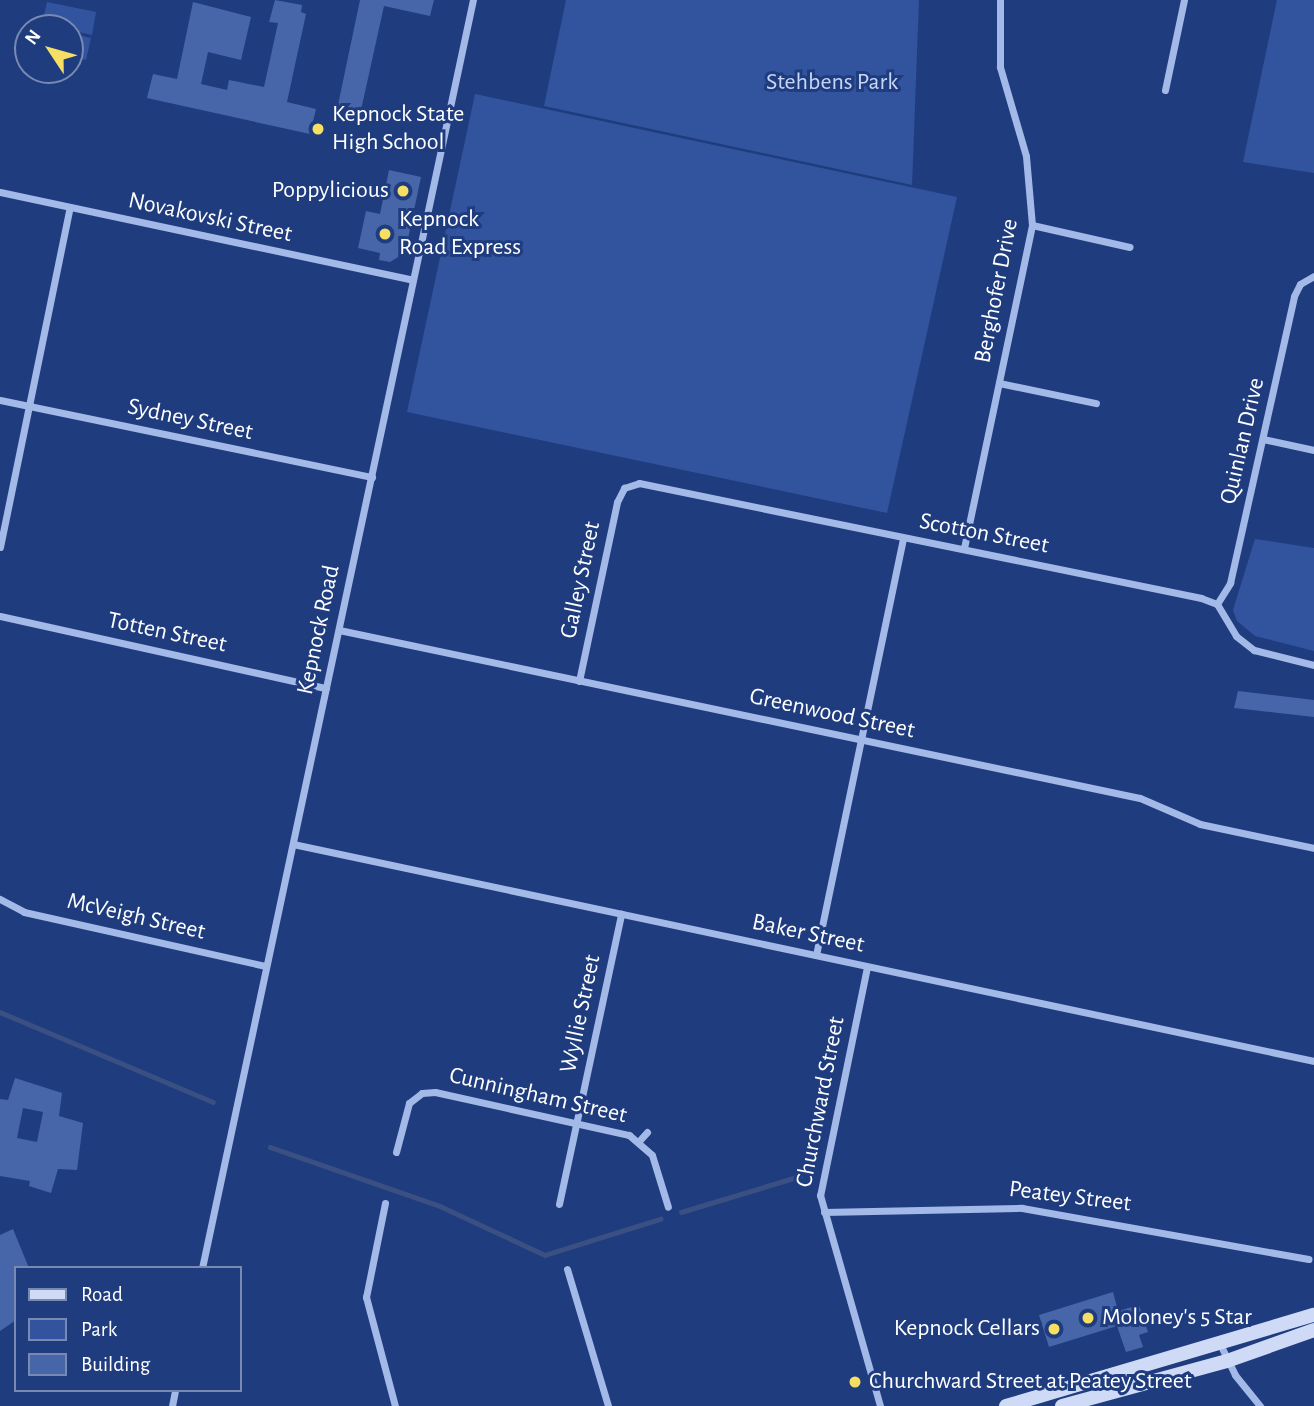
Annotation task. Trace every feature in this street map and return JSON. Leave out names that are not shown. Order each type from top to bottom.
[{"type":"street","name":"Kepnock Road","points":[[202,1266],[473,0]]},
{"type":"street","name":"Berghofer Drive","points":[[964,548],[1032,225],[1026,156],[1000,67],[1000,0]]},
{"type":"street","points":[[1165,90],[1184,0]]},
{"type":"street","name":"Novakovski Street","points":[[0,192],[413,280]]},
{"type":"street","points":[[0,547],[71,207]]},
{"type":"street","points":[[1032,225],[1130,247]]},
{"type":"street","name":"Quinlan Drive","points":[[1217,604],[1229,589],[1300,284],[1314,276]]},
{"type":"street","points":[[999,383],[1096,403]]},
{"type":"street","name":"Sydney Street","points":[[0,400],[372,477]]},
{"type":"street","points":[[1263,439],[1314,450]]},
{"type":"street","name":"Scotton Street","points":[[624,488],[647,484],[903,538],[964,548],[1217,604]]},
{"type":"street","name":"Galley Street","points":[[579,681],[617,502],[624,488]]},
{"type":"street","points":[[816,955],[903,538]]},
{"type":"street","points":[[1217,604],[1244,644],[1265,654],[1314,665]]},
{"type":"street","name":"Totten Street","points":[[0,617],[326,688]]},
{"type":"street","name":"Greenwood Street","points":[[339,630],[1140,798],[1200,824],[1314,848]]},
{"type":"street","name":"Baker Street","points":[[293,844],[1314,1062]]},
{"type":"street","name":"McVeigh Street","points":[[0,899],[24,912],[266,966]]},
{"type":"street","name":"Wyllie Street","points":[[559,1204],[621,914]]},
{"type":"street","name":"Churchward Street","points":[[867,967],[822,1178],[824,1212],[880,1406]]},
{"type":"street","points":[[408,1089],[415,1096]]},
{"type":"street","name":"Cunningham Street","points":[[397,1152],[405,1113],[415,1096],[435,1092],[621,1132],[639,1142],[652,1155],[668,1207]]},
{"type":"street","points":[[639,1142],[646,1132]]},
{"type":"street","points":[[385,1203],[366,1297],[395,1406]]},
{"type":"street","name":"Peatey Street","points":[[824,1212],[1022,1208],[1308,1259]]},
{"type":"street","points":[[567,1269],[608,1406]]},
{"type":"street","points":[[1006,1406],[1314,1315]]},
{"type":"street","points":[[1062,1406],[1078,1404],[1227,1361],[1314,1330]]},
{"type":"street","points":[[1220,1344],[1227,1361],[1260,1406]]},
{"type":"green space","name":"Stehbens Park","points":[[566,0],[919,0],[912,185],[544,106]]},
{"type":"green space","points":[[1277,0],[1314,0],[1314,173],[1243,162]]},
{"type":"green space","points":[[47,2],[96,12],[92,35],[84,33],[84,14],[44,14]]},
{"type":"green space","points":[[84,36],[91,38],[84,60]]},
{"type":"green space","points":[[475,94],[957,197],[887,513],[407,412]]},
{"type":"green space","points":[[1255,539],[1314,548],[1314,651],[1255,636],[1237,621],[1233,610]]},
{"type":"building","points":[[275,0],[302,5],[301,12],[306,14],[287,102],[316,109],[310,134],[147,98],[153,74],[177,79],[193,2],[251,17],[241,60],[208,52],[201,84],[227,90],[229,80],[264,87],[278,23],[269,22]]},
{"type":"building","points":[[360,0],[434,0],[430,16],[384,6],[361,110],[338,105]]},
{"type":"building","points":[[389,170],[421,177],[405,253],[390,262],[379,260],[380,253],[358,248],[366,211],[380,214]]},
{"type":"building","points":[[1238,691],[1314,700],[1314,717],[1234,708]]},
{"type":"building","points":[[15,1078],[62,1093],[59,1116],[83,1123],[77,1170],[58,1169],[51,1193],[29,1186],[30,1181],[0,1176],[0,1099],[8,1100]],"holes":[[[23,1108],[43,1112],[37,1142],[17,1138]]]},
{"type":"building","points":[[13,1229],[28,1266],[14,1266],[14,1321],[0,1331],[0,1235]]},
{"type":"building","points":[[1113,1292],[1118,1311],[1139,1305],[1148,1332],[1139,1335],[1143,1347],[1126,1352],[1117,1326],[1049,1347],[1039,1315]]},
{"type":"waterway","points":[[0,1012],[213,1102]]},
{"type":"waterway","points":[[270,1147],[440,1206],[545,1255],[660,1219]]},
{"type":"waterway","points":[[681,1212],[800,1176]]},
{"type":"place","name":"Kepnock State High School","points":[[318,129]]},
{"type":"place","name":"Poppylicious","points":[[403,191]]},
{"type":"place","name":"Kepnock Road Express","points":[[385,234]]},
{"type":"place","name":"Moloney's 5 Star","points":[[1088,1318]]},
{"type":"place","name":"Kepnock Cellars","points":[[1054,1329]]},
{"type":"place","name":"Churchward Street at Peatey Street","points":[[855,1382]]}]
